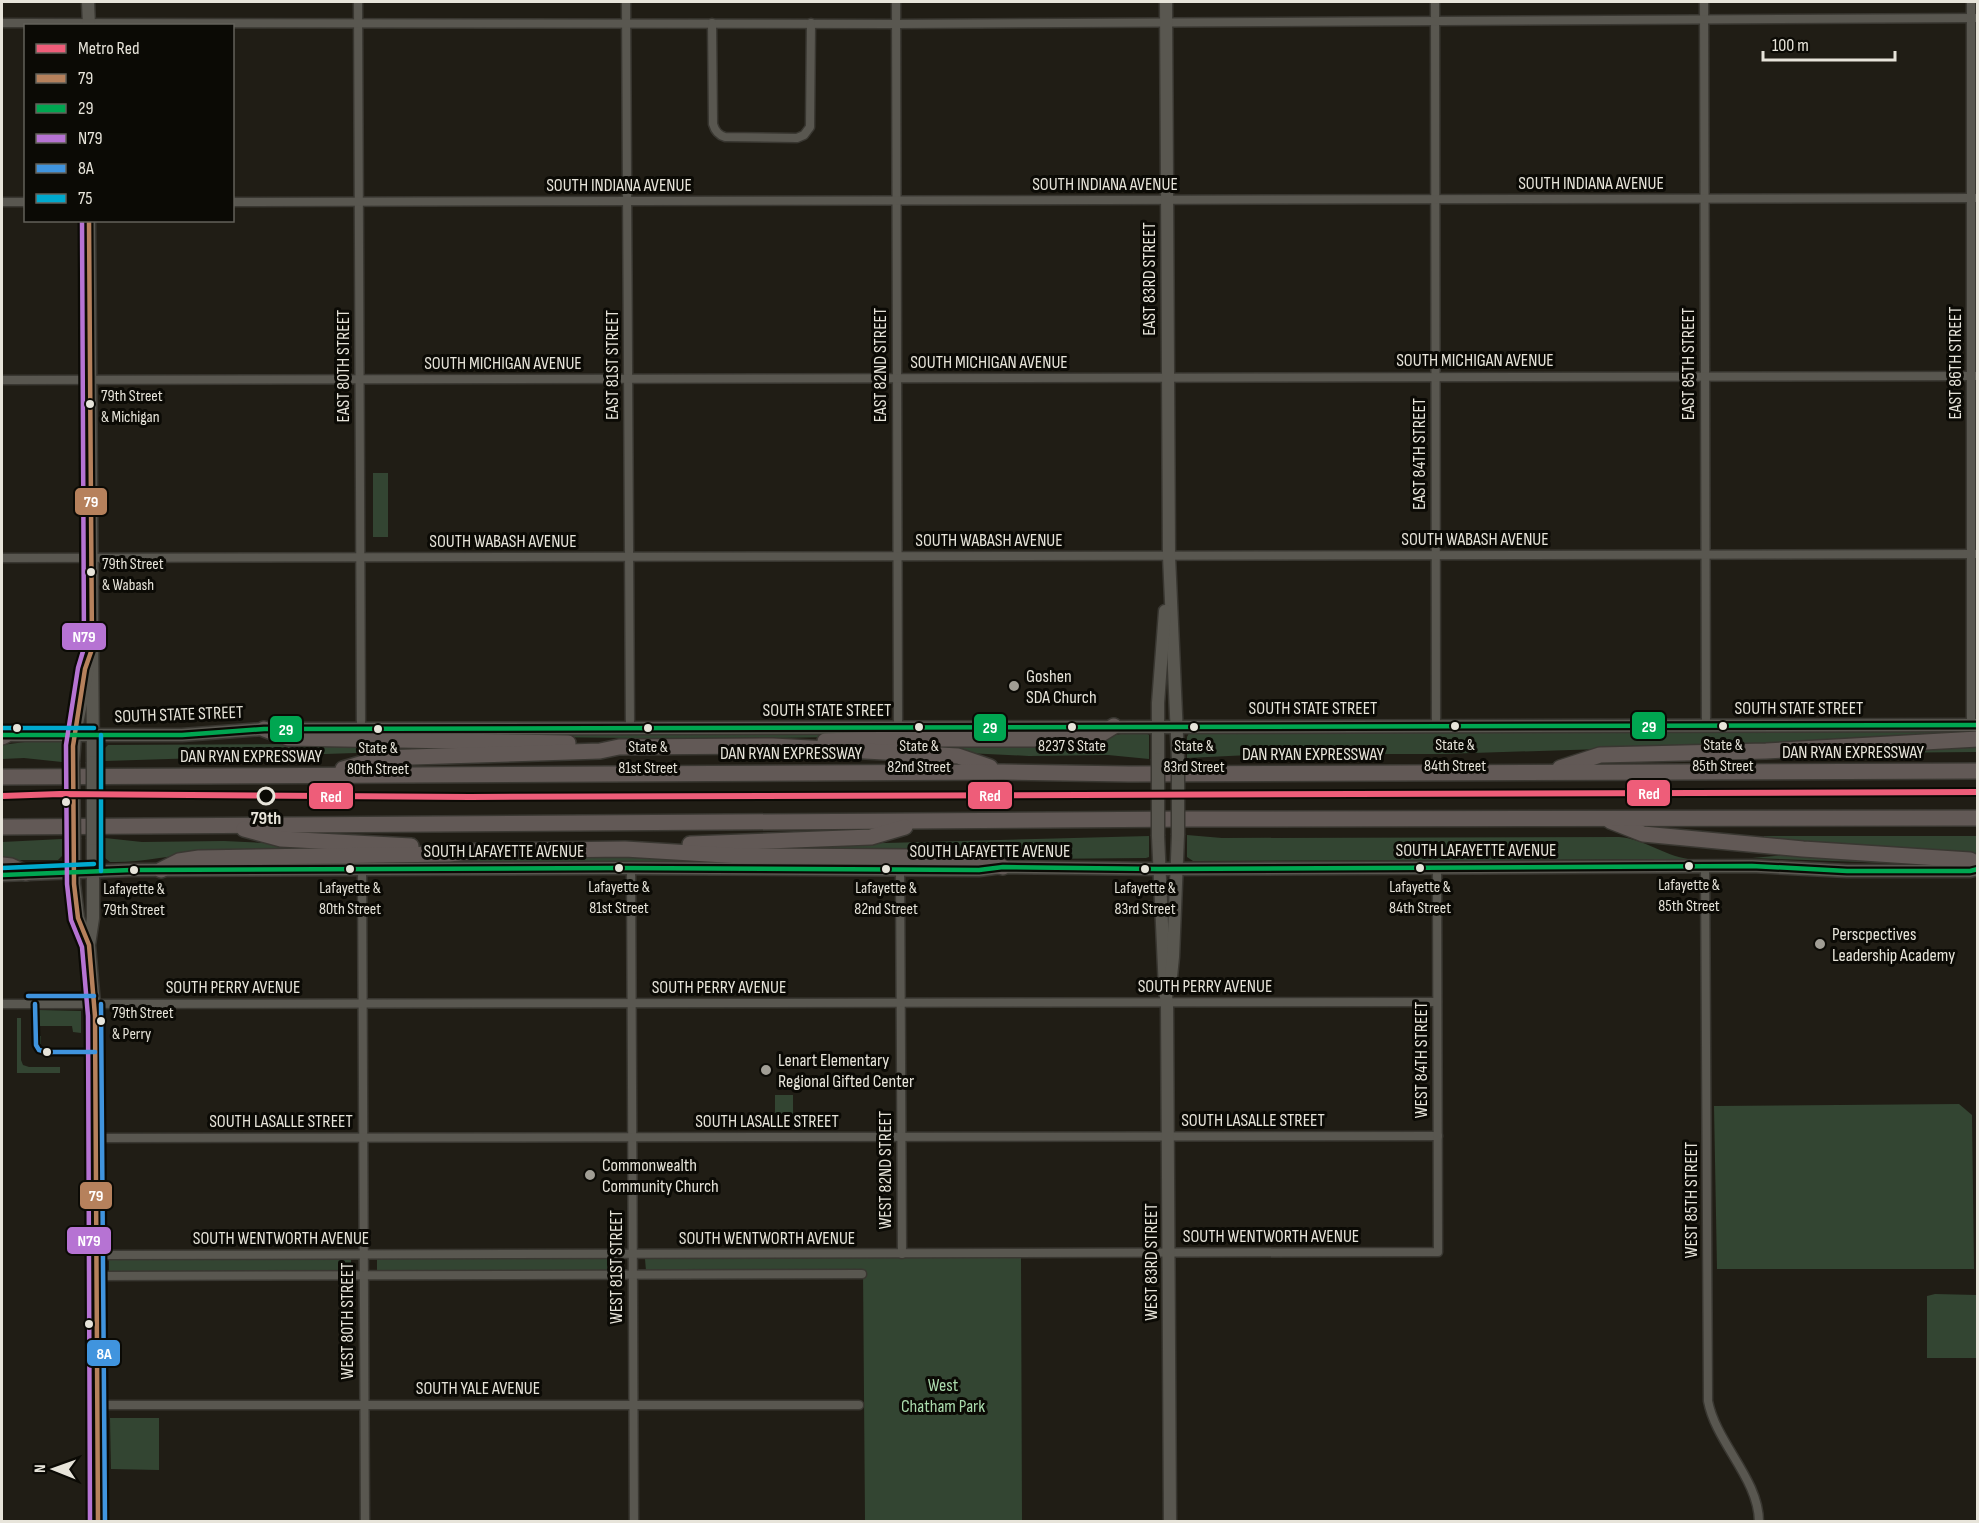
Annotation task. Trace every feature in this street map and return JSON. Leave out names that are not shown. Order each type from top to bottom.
[{"type":"highway","points":[[773,747],[796,743],[873,739],[1057,739],[1101,734],[1114,726]]},
{"type":"highway","points":[[264,729],[288,738],[600,743],[619,747],[773,747],[958,756],[1003,772]]},
{"type":"highway","points":[[1548,772],[1600,755],[1766,751],[1975,730]]},
{"type":"highway","points":[[326,775],[381,758],[600,751],[619,747]]},
{"type":"highway","name":"DAN RYAN EXPRESSWAY","points":[[2,777],[1003,772],[1129,774],[1977,771]]},
{"type":"highway","points":[[1602,818],[1643,834],[1803,849],[1970,860],[1977,867]]},
{"type":"highway","points":[[2,826],[1977,818]]},
{"type":"highway","points":[[625,849],[871,837],[923,821]]},
{"type":"highway","points":[[227,824],[281,839],[477,850],[625,849],[741,856],[915,857],[980,862],[1003,867]]},
{"type":"highway","points":[[161,870],[179,861],[199,858],[449,854],[477,850]]},
{"type":"highway","points":[[2,866],[10,866],[26,873]]},
{"type":"main road","points":[[88,2],[89,24]]},
{"type":"main road","name":"EAST 83RD STREET","points":[[1166,2],[1169,556],[1177,726]]},
{"type":"main road","points":[[89,222],[94,871],[93,918],[89,945],[94,1004],[98,1521]]},
{"type":"main road","name":"EAST 83RD STREET","points":[[1158,726],[1169,556]]},
{"type":"main road","points":[[89,945],[78,918],[74,872],[73,762],[86,669],[92,649]]},
{"type":"main road","name":"SOUTH STATE STREET","points":[[3,736],[182,735],[264,729],[1114,726],[1706,726],[1975,730]]},
{"type":"main road","name":"WEST 83RD STREET","points":[[1158,726],[1158,869],[1167,1003]]},
{"type":"main road","name":"WEST 83RD STREET","points":[[1170,1521],[1167,1003],[1173,957],[1177,869],[1177,726]]},
{"type":"main road","name":"SOUTH LAFAYETTE AVENUE","points":[[2,874],[161,870],[631,868],[979,870],[1003,867],[1177,869],[1752,866],[1847,871],[1970,871],[1977,867]]},
{"type":"street","name":"EAST 80TH STREET","points":[[358,2],[361,729]]},
{"type":"street","name":"EAST 81ST STREET","points":[[627,2],[630,728]]},
{"type":"street","name":"EAST 82ND STREET","points":[[896,2],[898,728]]},
{"type":"street","name":"EAST 84TH STREET","points":[[1435,2],[1436,726]]},
{"type":"street","name":"EAST 85TH STREET","points":[[1704,2],[1706,726]]},
{"type":"street","name":"EAST 86TH STREET","points":[[1971,2],[1974,18],[1975,730]]},
{"type":"street","points":[[2,23],[896,24],[1974,18]]},
{"type":"street","points":[[712,23],[714,127],[720,135],[725,137],[761,138],[801,137],[810,127],[811,23]]},
{"type":"street","name":"SOUTH INDIANA AVENUE","points":[[234,202],[1974,198]]},
{"type":"street","points":[[2,202],[24,202]]},
{"type":"street","name":"SOUTH MICHIGAN AVENUE","points":[[2,380],[1974,376]]},
{"type":"street","name":"SOUTH WABASH AVENUE","points":[[2,558],[1974,554]]},
{"type":"street","name":"WEST 85TH STREET","points":[[1705,867],[1708,1401],[1712,1418],[1756,1500],[1759,1521]]},
{"type":"street","name":"WEST 81ST STREET","points":[[631,868],[634,1521]]},
{"type":"street","name":"WEST 84TH STREET","points":[[1437,868],[1438,1252]]},
{"type":"street","name":"WEST 80TH STREET","points":[[362,869],[365,1521]]},
{"type":"street","name":"WEST 82ND STREET","points":[[900,869],[902,1254]]},
{"type":"street","name":"SOUTH PERRY AVENUE","points":[[2,1004],[1437,1002]]},
{"type":"street","name":"SOUTH LASALLE STREET","points":[[96,1138],[1438,1136]]},
{"type":"street","name":"SOUTH WENTWORTH AVENUE","points":[[97,1255],[1438,1252]]},
{"type":"street","name":"SOUTH WENTWORTH AVENUE","points":[[97,1276],[862,1274]]},
{"type":"street","name":"SOUTH YALE AVENUE","points":[[98,1405],[859,1406]]},
{"type":"green space","points":[[373,473],[388,473],[388,537],[373,537]]},
{"type":"green space","points":[[1978,731],[1977,733],[1727,745],[1442,754],[1271,754],[1187,758],[1189,733]]},
{"type":"green space","points":[[1126,733],[1149,735],[1149,759],[1108,755],[1029,756],[863,748],[1094,739]]},
{"type":"green space","points":[[542,735],[834,735],[834,737],[723,739],[542,737]]},
{"type":"green space","points":[[40,740],[62,740],[62,762],[24,758],[2,759],[2,745]]},
{"type":"green space","points":[[1977,744],[1977,752],[1864,753]]},
{"type":"green space","points":[[108,745],[388,746],[388,752],[105,761],[105,748]]},
{"type":"green space","points":[[1187,835],[1222,838],[1619,837],[1688,859],[1193,861],[1187,857]]},
{"type":"green space","points":[[1149,836],[1149,857],[1146,858],[1035,859],[896,851],[732,850],[732,847]]},
{"type":"green space","points":[[1764,836],[1977,836],[1977,855],[1764,840]]},
{"type":"green space","points":[[105,838],[142,842],[224,841],[385,849],[201,853],[110,862],[105,858]]},
{"type":"green space","points":[[62,839],[62,856],[58,860],[2,860],[2,842]]},
{"type":"green space","points":[[1810,853],[1915,864],[1752,858]]},
{"type":"green space","points":[[613,857],[722,861],[418,862],[418,860]]},
{"type":"green space","points":[[38,1010],[81,1011],[81,1033],[73,1032],[72,1026],[34,1026],[34,1015]]},
{"type":"green space","points":[[17,1018],[21,1018],[23,1065],[60,1067],[60,1073],[17,1073]]},
{"type":"green space","points":[[34,1036],[41,1036],[41,1048],[73,1048],[73,1053],[38,1052],[34,1047]]},
{"type":"green space","points":[[775,1095],[793,1095],[793,1114],[775,1114]]},
{"type":"green space","points":[[1959,1104],[1972,1115],[1974,1269],[1717,1269],[1714,1106]]},
{"type":"green space","name":"West Chatham Park","points":[[1021,1258],[1022,1521],[865,1521],[863,1269],[646,1271],[645,1259]]},
{"type":"green space","points":[[109,1259],[351,1259],[351,1272],[109,1272]]},
{"type":"green space","points":[[377,1259],[618,1259],[619,1271],[377,1272]]},
{"type":"green space","points":[[1935,1294],[1977,1295],[1977,1358],[1927,1358],[1927,1296]]},
{"type":"green space","points":[[110,1418],[159,1418],[159,1470],[111,1469]]},
{"type":"metro line","name":"Red","points":[[2,796],[60,794],[470,797],[1978,792]]},
{"type":"transit line","name":"N79","points":[[82,222],[84,648],[78,668],[66,745],[67,884],[71,920],[82,947],[88,1016],[90,1522]]},
{"type":"transit line","name":"79","points":[[89,222],[92,649],[85,669],[73,746],[74,884],[78,918],[89,945],[95,1016],[98,1522]]},
{"type":"transit line","name":"29","points":[[2,735],[182,735],[264,729],[1978,725]]},
{"type":"transit line","name":"75","points":[[2,728],[94,728]]},
{"type":"transit line","name":"75","points":[[101,735],[101,871]]},
{"type":"transit line","name":"75","points":[[2,868],[94,864]]},
{"type":"transit line","name":"29","points":[[2,875],[131,870],[618,868],[979,870],[1003,867],[1158,869],[1752,866],[1847,871],[1970,871],[1978,869]]},
{"type":"transit line","name":"8A","points":[[28,996],[94,996]]},
{"type":"transit line","name":"8A","points":[[35,1004],[36,1045],[39,1050],[95,1052]]},
{"type":"transit line","name":"8A","points":[[101,1004],[105,1522]]},
{"type":"place","name":"79th Street & Michigan","points":[[90,404]]},
{"type":"place","name":"79th Street & Wabash","points":[[91,572]]},
{"type":"place","name":"Goshen SDA Church","points":[[1014,686]]},
{"type":"place","name":"State & 84th Street","points":[[1455,726]]},
{"type":"place","name":"State & 85th Street","points":[[1723,726]]},
{"type":"place","name":"State & 82nd Street","points":[[919,727]]},
{"type":"place","name":"8237 S State","points":[[1072,727]]},
{"type":"place","name":"State & 83rd Street","points":[[1194,727]]},
{"type":"place","name":"State & 81st Street","points":[[648,728]]},
{"type":"place","name":"State & 80th Street","points":[[378,729]]},
{"type":"place","name":"79th","points":[[266,796]]},
{"type":"place","name":"Lafayette & 85th Street","points":[[1689,866]]},
{"type":"place","name":"Lafayette & 81st Street","points":[[619,868]]},
{"type":"place","name":"Lafayette & 84th Street","points":[[1420,868]]},
{"type":"place","name":"Lafayette & 80th Street","points":[[350,869]]},
{"type":"place","name":"Lafayette & 82nd Street","points":[[886,869]]},
{"type":"place","name":"Lafayette & 83rd Street","points":[[1145,869]]},
{"type":"place","name":"Lafayette & 79th Street","points":[[134,870]]},
{"type":"place","name":"Perscpectives Leadership Academy","points":[[1820,944]]},
{"type":"place","name":"79th Street & Perry","points":[[101,1021]]},
{"type":"place","name":"Lenart Elementary Regional Gifted Center","points":[[766,1070]]},
{"type":"place","name":"Commonwealth Community Church","points":[[590,1175]]}]
